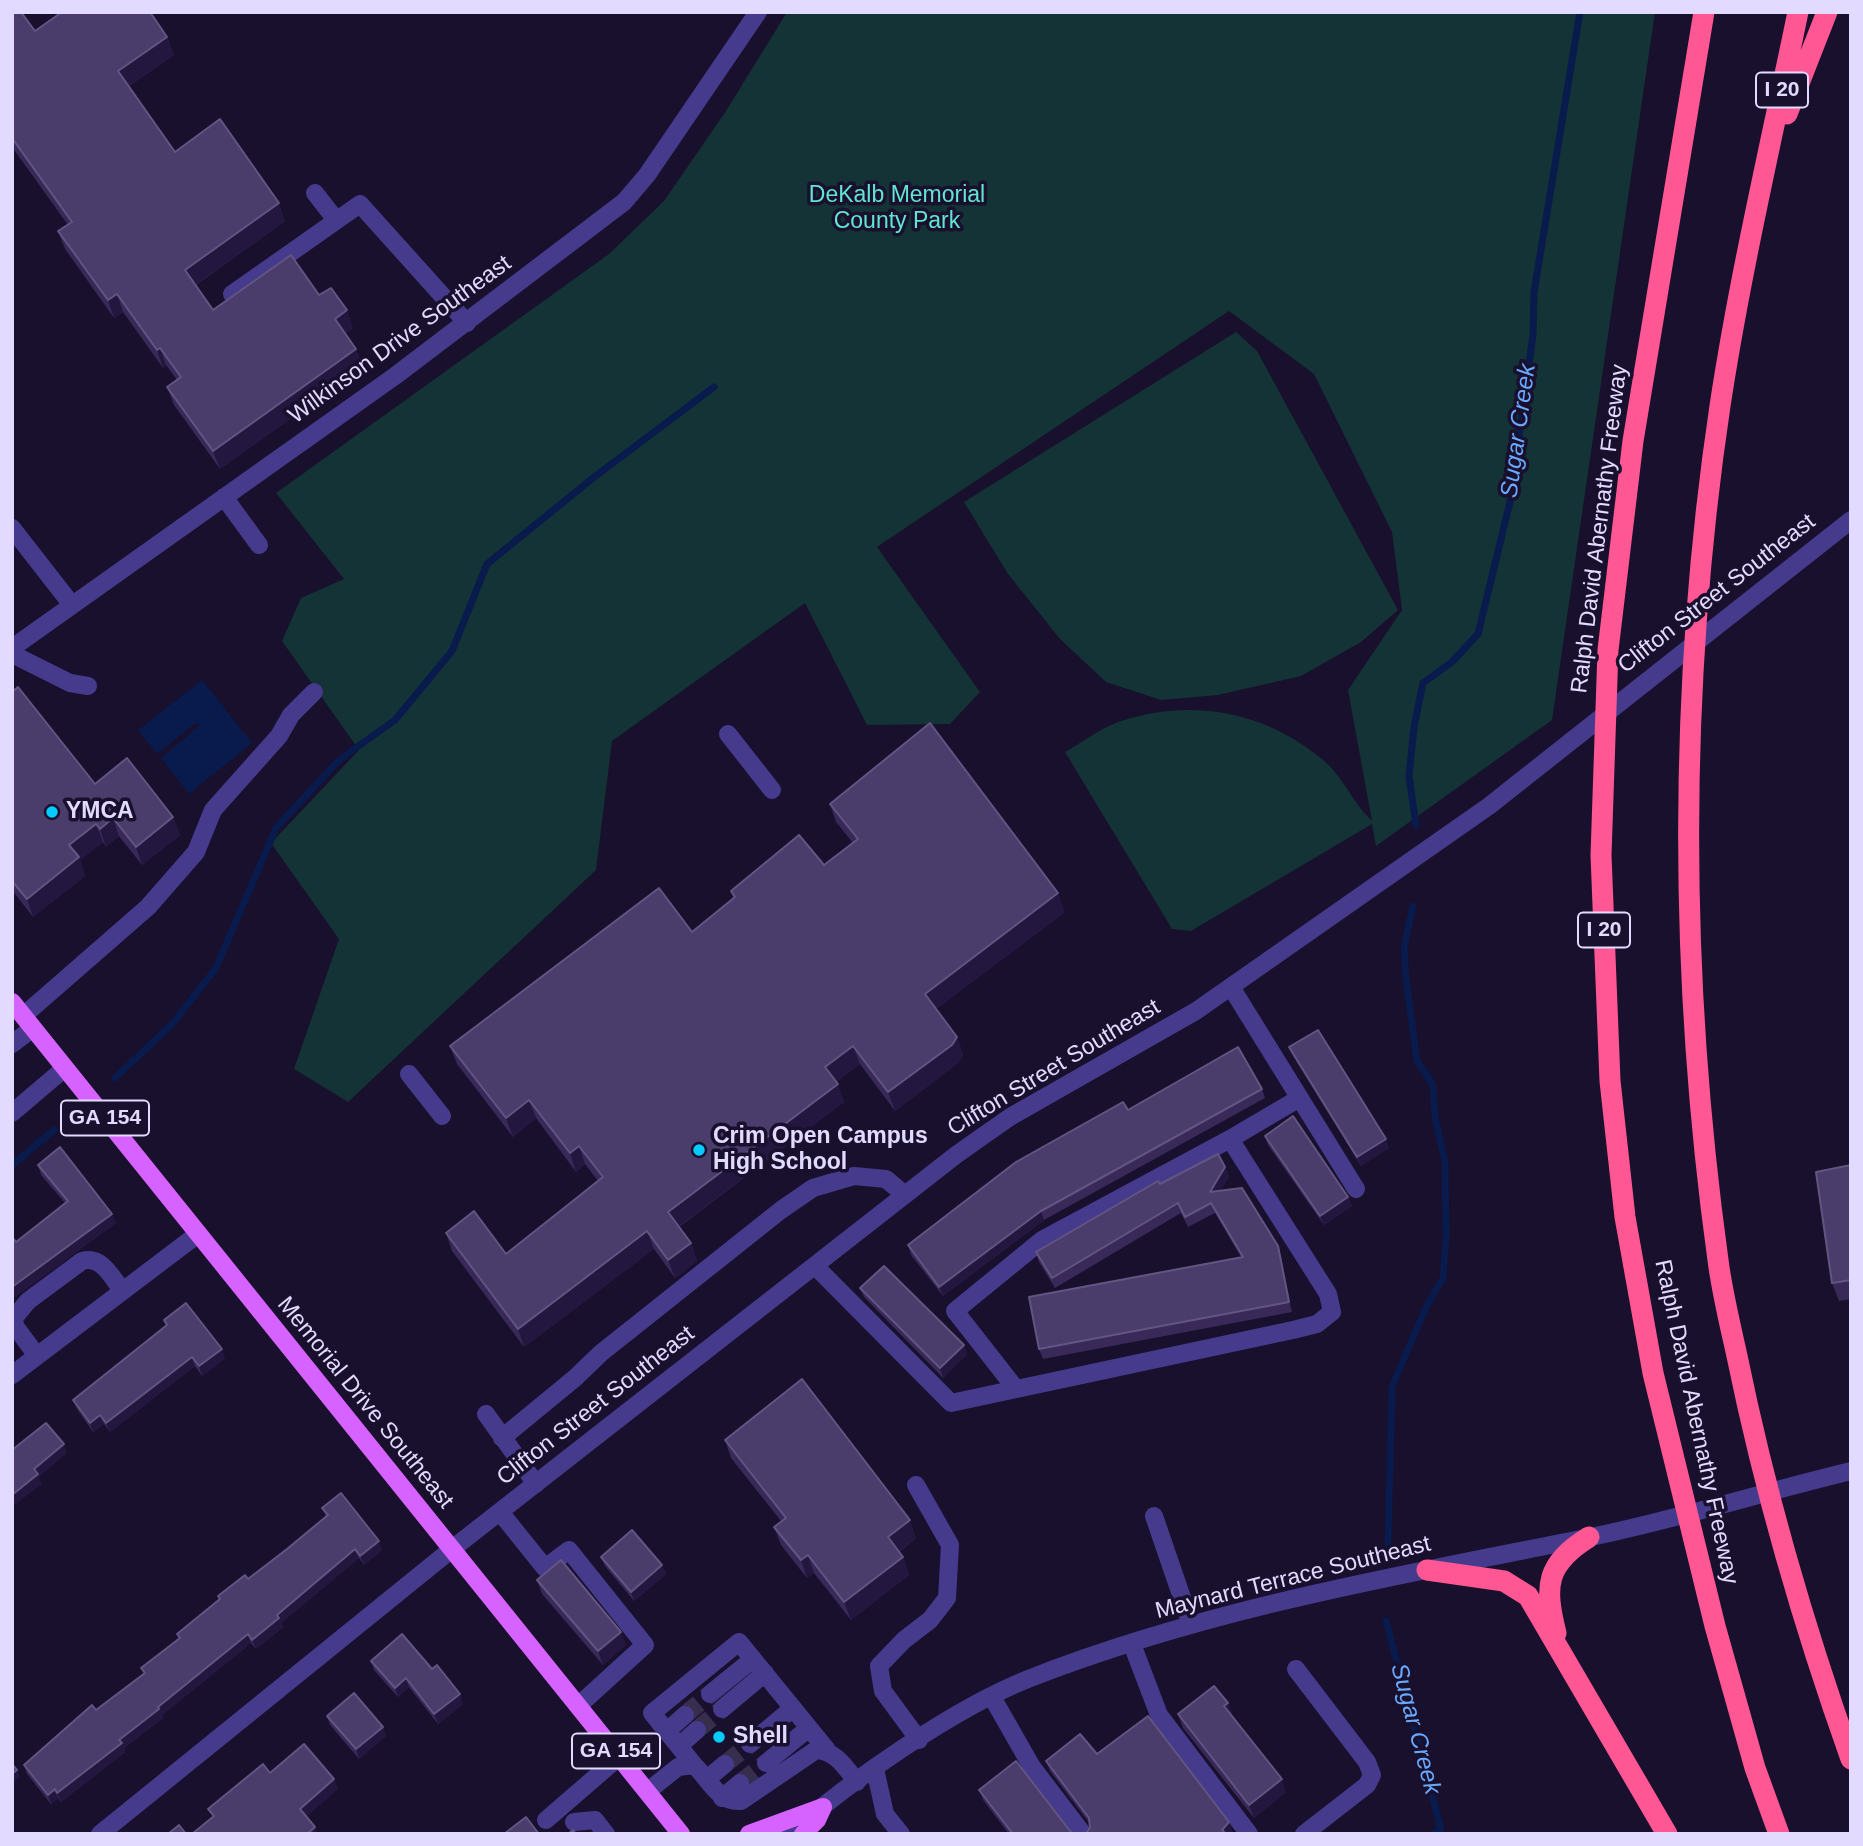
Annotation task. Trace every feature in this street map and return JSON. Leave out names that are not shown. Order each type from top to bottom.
[{"type":"highway","name":"Ralph David Abernathy Freeway","points":[[1702,12],[1697,57],[1633,441],[1608,650],[1601,855],[1609,1068],[1625,1217],[1653,1373],[1714,1626],[1755,1768],[1779,1834]]},
{"type":"highway","name":"I 20","points":[[1798,12],[1720,409],[1701,570],[1689,744],[1690,910],[1700,1097],[1718,1263],[1755,1446],[1813,1651],[1851,1759]]},
{"type":"highway","points":[[1766,168],[1827,12]]},
{"type":"highway","points":[[1562,1650],[1551,1606],[1554,1569],[1566,1552],[1589,1537]]},
{"type":"highway","points":[[1427,1570],[1504,1581],[1528,1596],[1562,1650],[1667,1834]]},
{"type":"main road","name":"Memorial Drive Southeast","points":[[23,1015],[680,1833]]},
{"type":"main road","points":[[749,1834],[824,1807]]},
{"type":"main road","points":[[803,1834],[817,1820],[824,1807]]},
{"type":"street","name":"Wilkinson Drive Southeast","points":[[14,645],[467,323],[581,237],[635,191],[758,12]]},
{"type":"street","points":[[315,193],[337,220]]},
{"type":"street","points":[[232,294],[360,204],[467,323]]},
{"type":"street","points":[[224,496],[259,545]]},
{"type":"street","name":"Clifton Street Southeast","points":[[100,1834],[452,1549],[905,1195],[1010,1118],[1140,1046],[1231,987],[1489,806],[1845,524]]},
{"type":"street","points":[[12,528],[72,605]]},
{"type":"street","points":[[14,645],[70,683],[88,686]]},
{"type":"street","points":[[12,1044],[23,1015],[148,907],[196,852],[213,810],[279,736],[291,715],[314,692]]},
{"type":"street","points":[[728,734],[772,790]]},
{"type":"street","points":[[1231,987],[1356,1189]]},
{"type":"street","points":[[12,1113],[65,1068]]},
{"type":"street","points":[[410,1074],[442,1116]]},
{"type":"street","points":[[1016,1389],[955,1311],[1042,1240],[1230,1139],[1298,1099]]},
{"type":"street","points":[[815,1266],[951,1403],[1317,1324],[1332,1312],[1328,1294],[1230,1139]]},
{"type":"street","points":[[502,1437],[575,1378],[601,1353],[781,1210],[813,1188],[854,1176],[886,1179],[905,1195]]},
{"type":"street","points":[[12,1375],[198,1234]]},
{"type":"street","points":[[37,1356],[15,1326],[14,1318],[28,1301],[82,1261],[89,1259],[100,1262],[122,1290]]},
{"type":"street","points":[[485,1414],[536,1484]]},
{"type":"street","name":"Maynard Terrace Southeast","points":[[789,1834],[875,1769],[992,1697],[1027,1680],[1132,1644],[1191,1624],[1427,1570],[1614,1532],[1848,1472]]},
{"type":"street","points":[[916,1485],[950,1545],[947,1598],[930,1620],[904,1640],[879,1666],[883,1690],[919,1740]]},
{"type":"street","points":[[500,1512],[545,1568],[569,1550],[645,1645],[578,1706]]},
{"type":"street","points":[[1154,1516],[1191,1624]]},
{"type":"street","points":[[827,1750],[816,1750],[805,1755],[741,1801],[729,1802],[722,1798],[652,1713],[739,1642],[827,1750],[857,1782]]},
{"type":"street","points":[[1132,1644],[1159,1715],[1249,1834]]},
{"type":"street","points":[[710,1694],[753,1659]]},
{"type":"street","points":[[1296,1670],[1367,1762],[1372,1775],[1367,1785],[1304,1834]]},
{"type":"street","points":[[722,1709],[765,1673]]},
{"type":"street","points":[[992,1697],[1032,1767],[1083,1834]]},
{"type":"street","points":[[750,1744],[793,1708]]},
{"type":"street","points":[[667,1731],[685,1715]]},
{"type":"street","points":[[766,1763],[809,1728]]},
{"type":"street","points":[[679,1746],[697,1730]]},
{"type":"street","points":[[546,1820],[620,1756]]},
{"type":"street","points":[[707,1779],[725,1764]]},
{"type":"street","points":[[648,1791],[678,1767],[694,1765]]},
{"type":"street","points":[[875,1769],[885,1814],[901,1834]]},
{"type":"street","points":[[722,1798],[740,1783]]},
{"type":"street","points":[[561,1807],[579,1828],[595,1820],[606,1834]]},
{"type":"green space","name":"DeKalb Memorial County Park","points":[[787,12],[1655,12],[1552,720],[1376,846],[1372,824],[1191,931],[1172,929],[1065,752],[1114,724],[1148,714],[1174,710],[1226,713],[1276,730],[1322,759],[1336,773],[1372,821],[1348,690],[1402,610],[1392,532],[1314,374],[1229,311],[877,547],[980,692],[950,724],[867,725],[805,603],[612,741],[596,870],[348,1102],[294,1069],[339,939],[271,843],[359,750],[282,641],[301,598],[344,579],[276,493],[609,254],[664,201],[726,111]]},
{"type":"green space","points":[[1236,332],[1257,351],[1398,610],[1361,642],[1301,676],[1218,695],[1161,700],[1106,682],[1060,639],[1008,574],[964,502]]},
{"type":"water","points":[[202,680],[252,743],[189,794],[161,758],[200,725],[196,723],[157,754],[138,730]]},
{"type":"building","points":[[12,12],[21,12],[35,31],[62,12],[150,12],[167,37],[118,71],[175,152],[220,119],[279,203],[185,270],[213,310],[291,255],[319,295],[331,288],[347,310],[335,319],[356,349],[213,451],[167,387],[181,377],[160,348],[157,350],[117,294],[108,300],[58,231],[72,222],[12,138]]},
{"type":"building","name":"YMCA","points":[[18,687],[95,784],[127,758],[173,817],[136,847],[113,818],[100,829],[96,824],[69,845],[79,857],[27,899],[12,881],[12,692]]},
{"type":"building","points":[[930,723],[1058,893],[925,994],[957,1037],[952,1045],[888,1092],[853,1046],[825,1067],[838,1084],[668,1212],[691,1243],[668,1260],[647,1231],[518,1329],[446,1233],[474,1211],[506,1254],[603,1177],[579,1146],[570,1153],[529,1100],[506,1118],[450,1046],[659,888],[692,932],[735,897],[731,891],[799,835],[824,865],[858,839],[830,804]]},
{"type":"building","points":[[1318,1030],[1386,1139],[1357,1157],[1289,1047]]},
{"type":"building","points":[[1238,1047],[1262,1089],[1041,1211],[939,1287],[908,1245],[1016,1162],[1123,1102],[1128,1110]]},
{"type":"building","points":[[1293,1116],[1348,1197],[1320,1216],[1265,1136]]},
{"type":"building","points":[[60,1147],[112,1214],[12,1287],[12,1237],[16,1242],[68,1201],[38,1165]]},
{"type":"building","points":[[1218,1154],[1225,1167],[1210,1192],[1242,1188],[1278,1246],[1289,1302],[1039,1349],[1029,1297],[1243,1257],[1211,1203],[1185,1217],[1178,1203],[1052,1278],[1036,1252],[1158,1181],[1160,1184]]},
{"type":"building","points":[[1851,1165],[1851,1280],[1832,1283],[1816,1172]]},
{"type":"building","points":[[884,1266],[964,1345],[940,1368],[860,1288]]},
{"type":"building","points":[[186,1303],[222,1349],[199,1366],[192,1357],[106,1423],[100,1415],[90,1423],[73,1400],[167,1325],[164,1320]]},
{"type":"building","points":[[802,1379],[910,1520],[888,1537],[903,1557],[844,1602],[808,1555],[801,1560],[774,1527],[786,1518],[725,1440]]},
{"type":"building","points":[[46,1423],[64,1444],[34,1469],[38,1474],[12,1495],[12,1450]]},
{"type":"building","points":[[341,1493],[379,1541],[360,1556],[355,1549],[277,1615],[279,1618],[252,1640],[248,1634],[119,1740],[122,1743],[57,1793],[55,1789],[48,1795],[24,1765],[92,1705],[96,1710],[145,1673],[141,1668],[180,1638],[177,1634],[220,1599],[218,1596],[245,1575],[248,1579],[328,1515],[322,1508]]},
{"type":"building","points":[[632,1530],[662,1565],[631,1592],[601,1557]]},
{"type":"building","points":[[561,1560],[621,1632],[598,1651],[537,1580]]},
{"type":"building","points":[[402,1634],[432,1669],[437,1665],[460,1694],[434,1714],[406,1678],[395,1688],[371,1661]]},
{"type":"building","points":[[1214,1686],[1228,1703],[1224,1706],[1282,1779],[1249,1805],[1178,1714]]},
{"type":"building","points":[[354,1693],[383,1727],[356,1749],[327,1716]]},
{"type":"building","points":[[1148,1716],[1229,1822],[1222,1830],[1226,1834],[1083,1834],[1090,1828],[1089,1818],[1046,1761],[1080,1734],[1097,1754]]},
{"type":"building","points":[[304,1744],[334,1779],[300,1809],[315,1827],[307,1834],[192,1834],[214,1816],[208,1809],[263,1764],[270,1773]]},
{"type":"building","points":[[1016,1761],[1074,1834],[1013,1834],[979,1790]]},
{"type":"building","points":[[526,1817],[539,1834],[504,1834]]},
{"type":"building","points":[[179,1825],[186,1834],[168,1834]]},
{"type":"waterway","name":"Sugar Creek","points":[[1416,825],[1409,776],[1414,727],[1423,683],[1452,662],[1478,634],[1510,502],[1533,335],[1534,292],[1580,12]]},
{"type":"waterway","points":[[115,1078],[173,1023],[216,968],[276,828],[339,760],[395,720],[452,651],[487,564],[593,478],[714,387]]},
{"type":"waterway","name":"Sugar Creek","points":[[1388,1544],[1392,1387],[1426,1307],[1443,1278],[1446,1237],[1445,1162],[1435,1117],[1433,1085],[1417,1061],[1406,979],[1404,947],[1413,906]]},
{"type":"waterway","points":[[12,1165],[54,1130]]},
{"type":"waterway","name":"Sugar Creek","points":[[1386,1621],[1441,1829],[1433,1834]]},
{"type":"tunnel","points":[[685,1715],[710,1694]]},
{"type":"tunnel","points":[[697,1730],[722,1709]]},
{"type":"tunnel","points":[[725,1764],[750,1744]]},
{"type":"tunnel","points":[[740,1783],[766,1763]]},
{"type":"place","name":"YMCA","points":[[52,812]]},
{"type":"place","name":"Crim Open Campus High School","points":[[699,1150]]},
{"type":"place","name":"Shell","points":[[719,1737]]}]
